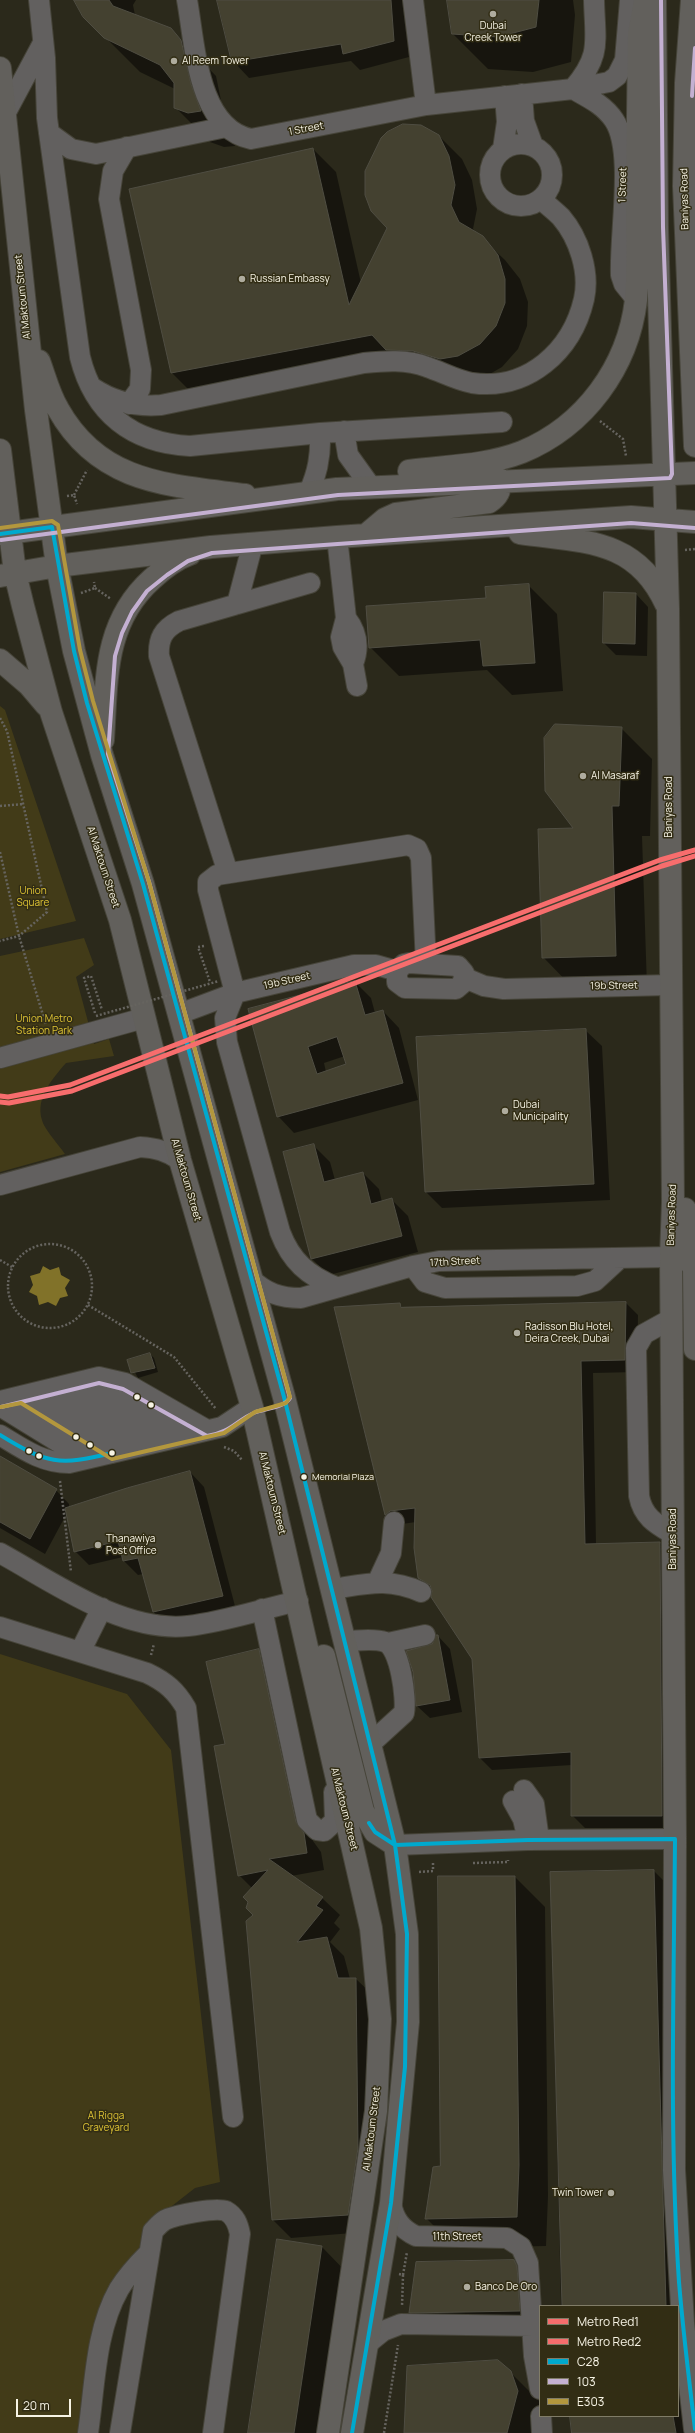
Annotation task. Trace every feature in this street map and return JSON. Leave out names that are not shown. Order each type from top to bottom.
[{"type":"main road","points":[[371,486],[402,473],[472,464],[503,458],[545,441],[566,426],[585,409],[614,370],[624,348],[636,299],[639,34],[646,0]]},
{"type":"main road","name":"Baniyas Road","points":[[655,0],[656,220],[666,474],[670,985],[674,1202],[671,1257],[675,1839],[672,2094],[674,2170],[683,2323],[695,2429]]},
{"type":"main road","name":"Baniyas Road","points":[[693,8],[690,98],[684,146],[684,186],[695,446]]},
{"type":"main road","name":"Al Maktoum Street","points":[[0,68],[26,322],[57,566],[74,651],[102,755]]},
{"type":"main road","points":[[26,322],[57,408],[76,435],[95,454],[119,469],[152,482],[274,499]]},
{"type":"main road","points":[[0,450],[5,533],[274,499],[310,492],[371,486],[695,473]]},
{"type":"main road","points":[[366,535],[385,519],[396,514],[489,502],[498,493],[501,480]]},
{"type":"main road","points":[[8,575],[57,566],[253,543],[631,517],[666,518],[695,522]]},
{"type":"main road","points":[[471,527],[600,545],[624,554],[648,574],[658,586],[668,608]]},
{"type":"main road","name":"Al Maktoum Street","points":[[5,533],[8,575],[51,712],[107,879],[180,1160],[252,1407],[298,1601],[330,1752],[371,1928],[377,1973],[380,2057],[376,2111],[328,2433]]},
{"type":"main road","points":[[211,547],[186,556],[163,570],[143,587],[127,609],[116,631],[109,655],[102,755],[143,884],[284,1397],[395,1845],[407,1934],[408,1978],[405,2060],[391,2203],[352,2433]]},
{"type":"main road","points":[[0,660],[29,685],[51,712]]},
{"type":"main road","points":[[671,1022],[681,1043],[685,1066],[685,1232],[688,1240],[695,1249]]},
{"type":"main road","points":[[671,1257],[683,1258],[692,1263],[695,1272],[695,1349]]},
{"type":"main road","points":[[252,1407],[284,1397]]},
{"type":"main road","points":[[298,1601],[315,1633],[325,1661],[363,1810],[375,1832],[395,1845]]},
{"type":"main road","points":[[683,2323],[695,2358]]},
{"type":"street","points":[[39,0],[49,133],[80,357],[90,385],[97,399],[118,421],[140,435],[170,445],[190,446],[344,431],[502,422]]},
{"type":"street","points":[[186,0],[205,94],[217,117],[226,127]]},
{"type":"street","points":[[413,0],[426,105]]},
{"type":"street","points":[[573,89],[588,70],[595,55],[594,0]]},
{"type":"street","name":"1 Street","points":[[226,127],[242,137],[261,138],[426,105],[573,89],[609,82],[622,69],[626,51],[630,0]]},
{"type":"street","points":[[5,114],[43,43]]},
{"type":"street","name":"1 Street","points":[[573,89],[596,102],[607,111],[620,134],[624,159],[621,275],[624,284],[636,299]]},
{"type":"street","points":[[514,95],[533,146],[545,156],[552,170],[550,186],[541,199],[527,205],[512,205],[495,194],[491,184],[491,164],[496,155],[512,144],[533,146]]},
{"type":"street","points":[[503,149],[507,122],[514,95]]},
{"type":"street","points":[[49,133],[70,149],[83,153],[96,154],[226,127]]},
{"type":"street","points":[[684,146],[695,165]]},
{"type":"street","points":[[128,147],[113,171],[109,199],[141,370],[140,389],[129,404]]},
{"type":"street","points":[[90,385],[115,400],[129,404],[161,406],[364,363],[384,361],[425,366],[447,376],[473,383],[500,383],[525,376],[548,362],[567,342],[579,319],[585,293],[584,266],[576,240],[561,217],[541,199]]},
{"type":"street","points":[[344,431],[348,454],[371,486]]},
{"type":"street","points":[[310,492],[318,470],[321,454],[320,433]]},
{"type":"street","points":[[337,537],[346,618],[356,635],[357,654],[353,664],[357,686]]},
{"type":"street","points":[[237,604],[253,543]]},
{"type":"street","points":[[228,873],[158,656],[158,645],[162,634],[169,626],[237,604],[310,583]]},
{"type":"street","points":[[336,1287],[321,1281],[303,1269],[286,1248],[280,1232],[225,1030],[227,1009],[235,993],[208,886],[213,876],[228,873],[408,845],[413,846],[421,858],[426,964]]},
{"type":"street","name":"19b Street","points":[[179,1014],[235,993],[354,965],[376,965],[397,971],[404,964],[458,966],[464,973],[464,978],[484,986],[504,989],[670,985]]},
{"type":"street","points":[[397,971],[397,982],[405,988],[456,989],[463,983],[464,978]]},
{"type":"street","points":[[0,1058],[144,1018]]},
{"type":"street","points":[[0,1185],[140,1148],[161,1150],[180,1160]]},
{"type":"street","name":"17th Street","points":[[251,1279],[267,1292],[287,1298],[302,1298],[413,1266],[453,1260],[671,1257]]},
{"type":"street","points":[[413,1266],[425,1282],[445,1288],[577,1286],[595,1281],[620,1258]]},
{"type":"street","points":[[673,1534],[646,1517],[638,1496],[636,1348],[637,1343],[644,1334],[671,1310],[695,1299]]},
{"type":"street","points":[[0,1401],[69,1386],[99,1377],[126,1383],[214,1429]]},
{"type":"street","points":[[89,1380],[183,1436]]},
{"type":"street","points":[[69,1386],[162,1441]]},
{"type":"street","points":[[44,1392],[137,1447]]},
{"type":"street","points":[[22,1397],[112,1453]]},
{"type":"street","points":[[0,1406],[86,1459]]},
{"type":"street","points":[[0,1435],[37,1458],[58,1463],[86,1459],[214,1429],[252,1407]]},
{"type":"street","points":[[378,1581],[391,1553],[394,1522]]},
{"type":"street","points":[[0,1553],[102,1608],[129,1620],[158,1626],[188,1626],[298,1601]]},
{"type":"street","points":[[332,1590],[378,1581],[400,1584],[421,1592]]},
{"type":"street","points":[[80,1652],[102,1608]]},
{"type":"street","points":[[262,1609],[307,1820],[310,1826],[317,1830],[324,1830],[330,1827],[335,1821],[330,1752]]},
{"type":"street","points":[[0,1627],[147,1673],[164,1681],[177,1693],[186,1708],[190,1726],[233,2117]]},
{"type":"street","points":[[345,1641],[388,1643],[425,1635]]},
{"type":"street","points":[[370,1744],[404,1713],[405,1708],[397,1654],[388,1643]]},
{"type":"street","points":[[519,1796],[524,1819],[534,1840]]},
{"type":"street","points":[[395,1845],[534,1840],[675,1839]]},
{"type":"street","name":"11th Street","points":[[391,2203],[393,2214],[398,2223],[406,2231],[416,2236],[506,2238],[521,2247],[528,2262],[532,2326]]},
{"type":"street","points":[[120,2433],[148,2254],[153,2231],[165,2220],[216,2209],[225,2211],[233,2216],[238,2224],[240,2234],[213,2433]]},
{"type":"street","points":[[88,2433],[102,2332],[109,2310],[119,2289],[148,2254]]},
{"type":"street","points":[[367,2344],[382,2331],[401,2324],[532,2326],[534,2356],[539,2384]]},
{"type":"path","points":[[0,718],[7,731],[47,912],[19,936],[0,941]]},
{"type":"path","points":[[0,806],[24,804]]},
{"type":"path","points":[[0,852],[19,936],[52,1043]]},
{"type":"path","points":[[105,1018],[91,976],[84,978],[96,1016],[219,981]]},
{"type":"path","points":[[54,1244],[75,1252],[86,1262],[92,1276],[92,1291],[88,1305],[79,1317],[67,1325],[53,1328],[38,1327],[25,1320],[15,1310],[9,1289],[12,1268],[20,1256],[33,1247],[54,1244]]},
{"type":"path","points":[[0,1260],[12,1268]]},
{"type":"path","points":[[88,1305],[174,1357],[216,1409],[214,1429],[223,1447],[234,1451],[243,1461],[263,1457]]},
{"type":"path","points":[[58,1463],[73,1593]]},
{"type":"path","points":[[147,1673],[158,1626]]},
{"type":"green space","name":"Union Square","points":[[0,706],[5,710],[76,921],[0,939]]},
{"type":"green space","name":"Union Metro Station Park","points":[[84,938],[94,965],[76,977],[94,1044],[109,1039],[114,1056],[66,1063],[46,1089],[40,1112],[43,1124],[65,1154],[0,1172],[0,956]]},
{"type":"green space","name":"Al Rigga Graveyard","points":[[0,1654],[127,1694],[171,1750],[220,2182],[195,2188],[154,2220],[93,2334],[78,2433],[0,2433]]},
{"type":"shaded area","points":[[43,1266],[50,1270],[59,1267],[61,1275],[70,1280],[65,1288],[68,1296],[60,1298],[56,1306],[48,1302],[39,1305],[37,1296],[29,1292],[33,1285],[30,1276],[40,1273]]},
{"type":"building","name":"Al Reem Tower","points":[[74,0],[109,0],[113,6],[171,28],[181,40],[191,84],[201,111],[188,113],[174,108],[174,83],[160,65],[104,38],[83,17]]},
{"type":"building","points":[[217,0],[391,0],[394,41],[343,54],[341,44],[232,62]]},
{"type":"building","name":"Dubai Creek Tower","points":[[447,0],[539,0],[536,27],[498,37],[452,34]]},
{"type":"building","points":[[403,124],[421,125],[439,135],[449,156],[455,185],[451,205],[459,222],[483,236],[498,255],[505,279],[505,303],[496,326],[480,344],[458,356],[440,359],[413,351],[386,350],[372,335],[171,373],[129,189],[313,148],[349,305],[387,228],[371,211],[365,195],[365,171],[381,138],[387,132]]},
{"type":"building","points":[[529,584],[535,663],[483,666],[480,640],[369,648],[366,606],[486,598],[485,587]]},
{"type":"building","points":[[604,592],[636,593],[635,644],[603,643]]},
{"type":"building","points":[[555,724],[622,727],[619,806],[612,806],[616,956],[542,958],[538,829],[573,828],[545,791],[544,738]]},
{"type":"building","points":[[355,981],[365,1015],[383,1010],[403,1083],[277,1117],[248,1009]],"holes":[[[337,1037],[346,1064],[317,1074],[308,1047]]]},
{"type":"building","name":"Dubai Municipality","points":[[586,1029],[594,1184],[425,1192],[416,1037]]},
{"type":"building","points":[[314,1144],[324,1182],[363,1172],[371,1204],[392,1198],[402,1236],[311,1259],[283,1152]]},
{"type":"building","points":[[626,1302],[625,1360],[581,1361],[585,1544],[660,1542],[662,1816],[571,1816],[571,1752],[479,1758],[472,1659],[431,1597],[432,1591],[430,1585],[418,1578],[414,1548],[415,1508],[390,1511],[385,1515],[334,1307],[400,1303],[401,1307]]},
{"type":"building","points":[[150,1353],[155,1368],[131,1373],[127,1360]]},
{"type":"building","points":[[0,1456],[57,1489],[30,1539],[0,1522]]},
{"type":"building","points":[[190,1471],[223,1596],[153,1612],[138,1558],[123,1561],[118,1541],[74,1552],[65,1508],[127,1488]]},
{"type":"building","points":[[436,1635],[438,1635],[450,1700],[416,1706],[413,1672],[406,1651],[432,1644]]},
{"type":"building","points":[[259,1649],[296,1822],[304,1833],[307,1853],[269,1859],[323,1897],[316,1906],[323,1910],[297,1942],[327,1937],[338,1978],[356,1978],[358,2148],[348,2215],[272,2220],[246,1921],[253,1915],[246,1908],[248,1902],[243,1897],[268,1870],[238,1876],[214,1746],[225,1744],[206,1662]]},
{"type":"building","name":"Twin Tower","points":[[654,1870],[666,2305],[562,2305],[550,1872]]},
{"type":"building","points":[[438,1876],[515,1876],[519,2165],[517,2217],[425,2219],[433,2167],[440,2166]]},
{"type":"building","points":[[277,2239],[322,2246],[294,2433],[248,2433]]},
{"type":"building","name":"Banco De Oro","points":[[514,2260],[517,2266],[520,2311],[409,2313],[416,2262]]},
{"type":"building","points":[[498,2360],[511,2371],[518,2391],[507,2433],[404,2433],[407,2366]]},
{"type":"building","points":[[570,2417],[673,2417],[676,2433],[572,2433]]},
{"type":"metro line","name":"Red1","points":[[0,1096],[8,1097],[70,1085],[660,860],[695,850]]},
{"type":"metro line","name":"Red2","points":[[0,1102],[9,1103],[72,1091],[662,866],[695,856]]},
{"type":"transit line","name":"103","points":[[1,540],[338,495],[670,478],[672,474],[663,227],[661,0]]},
{"type":"transit line","name":"103","points":[[692,96],[695,48]]},
{"type":"transit line","name":"E303","points":[[0,528],[52,521],[58,525],[80,650],[93,701],[149,882],[290,1397],[286,1403],[255,1412],[224,1433],[112,1459],[21,1403],[1,1407]]},
{"type":"transit line","name":"103","points":[[1,1407],[99,1383],[123,1389],[207,1436],[222,1432],[256,1412],[284,1404],[290,1398],[149,882],[108,754],[115,656],[122,633],[132,612],[147,591],[188,561],[212,553],[631,523],[695,528]]},
{"type":"transit line","name":"C28","points":[[0,534],[52,527],[74,651],[87,703],[143,884],[284,1397],[395,1845],[407,1934],[405,2067],[391,2203],[352,2433]]},
{"type":"transit line","name":"C28","points":[[0,1435],[30,1452],[54,1460],[79,1460],[112,1453]]},
{"type":"transit line","name":"C28","points":[[369,1823],[375,1832],[395,1845],[528,1840],[675,1839],[673,2061],[674,2172],[679,2282],[695,2429]]},
{"type":"place","name":"Dubai Creek Tower","points":[[493,14]]},
{"type":"place","name":"Al Reem Tower","points":[[174,61]]},
{"type":"place","name":"Russian Embassy","points":[[242,279]]},
{"type":"place","name":"Al Masaraf","points":[[583,776]]},
{"type":"place","name":"Dubai Municipality","points":[[505,1111]]},
{"type":"place","name":"Radisson Blu Hotel, Deira Creek, Dubai","points":[[517,1333]]},
{"type":"place","name":"Memorial Plaza","points":[[304,1477]]},
{"type":"place","name":"Thanawiya Post Office","points":[[98,1545]]},
{"type":"place","name":"Twin Tower","points":[[611,2193]]},
{"type":"place","name":"Banco De Oro","points":[[467,2287]]}]
